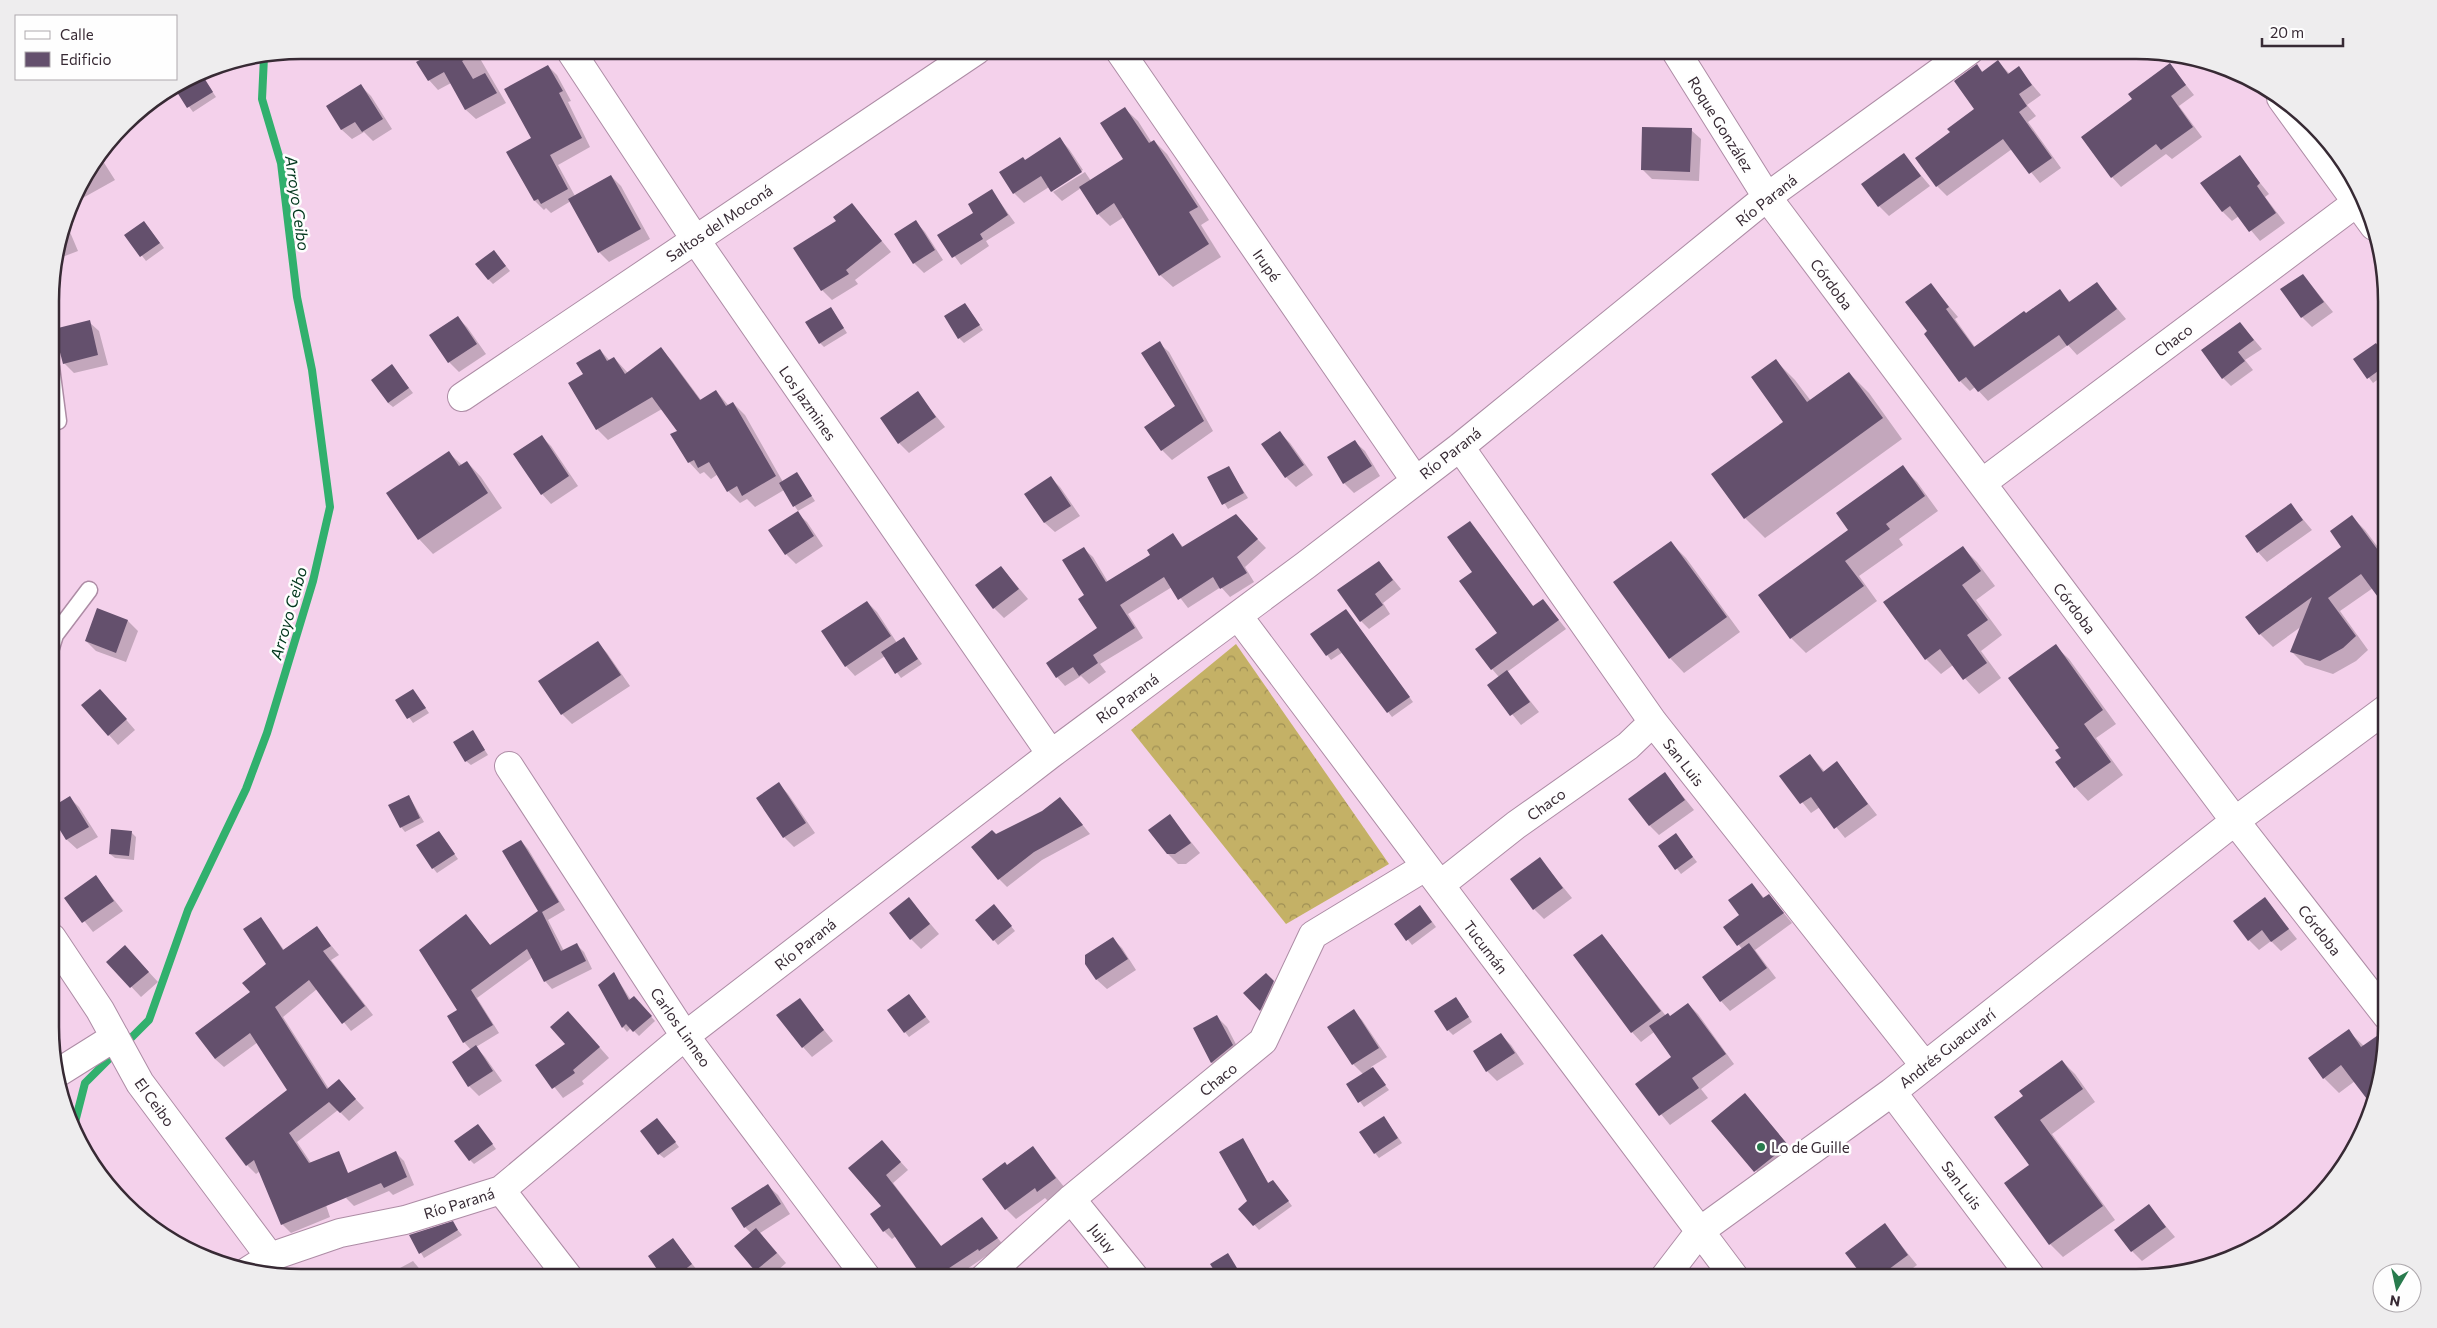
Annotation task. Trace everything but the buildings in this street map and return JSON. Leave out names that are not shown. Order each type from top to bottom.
[{"type":"street","name":"Los Jazmines","points":[[576,59],[695,239],[1051,754]]},
{"type":"street","name":"Saltos del Moconá","points":[[462,397],[964,59]]},
{"type":"street","name":"Irupé","points":[[1125,59],[1415,480]]},
{"type":"street","name":"Roque González","points":[[1681,59],[1767,197]]},
{"type":"street","name":"Río Paraná","points":[[259,1264],[340,1233],[405,1220],[501,1190],[685,1036],[1051,754],[1238,616],[1460,446],[1767,197],[1958,59]]},
{"type":"street","points":[[2302,125],[2349,185]]},
{"type":"street","name":"Córdoba","points":[[1767,197],[2235,821],[2378,1004]]},
{"type":"street","name":"Chaco","points":[[1982,483],[2357,202]]},
{"type":"street","name":"San Luis","points":[[1460,446],[1653,722],[1925,1066]]},
{"type":"street","name":"Tucumán","points":[[1238,616],[1728,1269]]},
{"type":"street","name":"Andrés Guacurarí","points":[[1671,1269],[1700,1231],[1892,1092],[2235,821],[2378,715]]},
{"type":"street","name":"Chaco","points":[[994,1269],[1070,1199],[1263,1042],[1313,935],[1432,876],[1516,825],[1628,746],[1653,722]]},
{"type":"street","name":"Carlos Linneo","points":[[509,766],[685,1036],[860,1269]]},
{"type":"street","name":"El Ceibo","points":[[59,948],[100,1010],[140,1083],[259,1264]]},
{"type":"street","points":[[62,1070],[115,1037]]},
{"type":"street","name":"San Luis","points":[[1892,1092],[2025,1269]]},
{"type":"street","points":[[501,1190],[562,1269]]},
{"type":"street","name":"Jujuy","points":[[1070,1199],[1128,1269]]},
{"type":"lane","points":[[59,629],[89,590]]},
{"type":"green space","points":[[1236,644],[1389,864],[1286,924],[1131,730]]},
{"type":"waterway","name":"Arroyo Ceibo","points":[[125,1044],[149,1020],[188,910],[246,789],[267,733],[313,581],[330,507],[312,370],[297,297],[281,163],[262,99],[264,62]]},
{"type":"waterway","name":"Arroyo Ceibo","points":[[76,1118],[85,1083],[116,1052]]},
{"type":"place","name":"Lo de Guille","points":[[1761,1147]]}]
